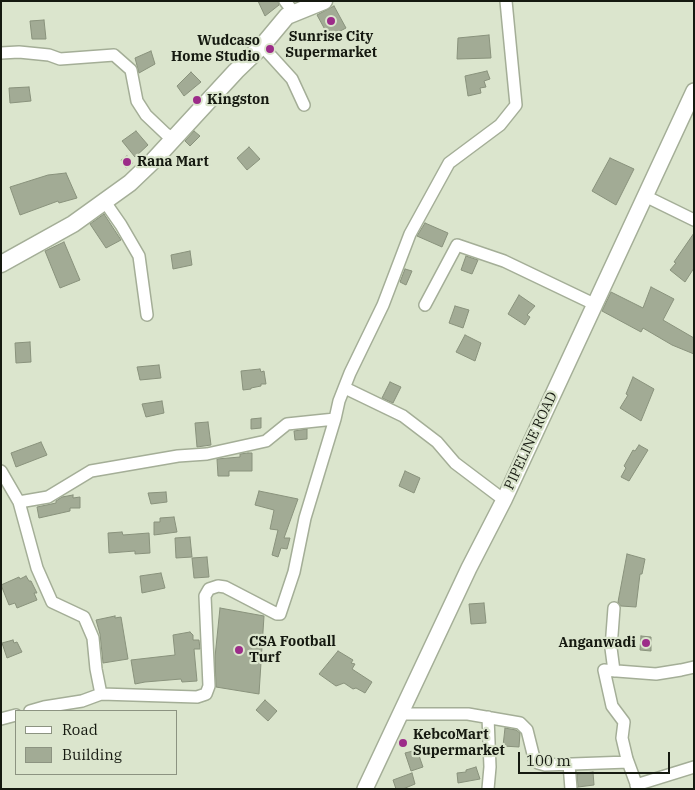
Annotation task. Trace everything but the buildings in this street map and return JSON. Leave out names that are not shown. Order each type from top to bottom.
[{"type":"main road","points":[[1,264],[73,224],[105,202],[153,161],[236,71],[262,46],[287,16],[290,7],[324,1]]},
{"type":"street","points":[[34,710],[82,701],[101,694],[197,698],[206,694],[209,686],[205,596],[210,589],[218,586],[225,587],[280,614],[294,572],[305,518],[344,388],[383,305],[410,234],[450,163],[500,125],[516,106],[506,1]]},
{"type":"street","points":[[262,46],[292,79],[304,105]]},
{"type":"street","points":[[1,53],[19,52],[49,55],[60,59],[114,55],[131,70],[137,101],[146,115],[166,134],[174,138]]},
{"type":"street","name":"PIPELINE ROAD","points":[[365,789],[469,568],[504,500],[694,91]]},
{"type":"street","points":[[645,196],[694,220]]},
{"type":"street","points":[[105,202],[139,256],[146,314]]},
{"type":"street","points":[[425,305],[457,245],[504,261],[594,304]]},
{"type":"street","points":[[344,388],[403,416],[437,442],[455,463],[504,500]]},
{"type":"street","points":[[19,502],[48,497],[91,471],[178,456],[208,454],[266,441],[287,424],[335,419]]},
{"type":"street","points":[[1,471],[19,502],[37,568],[52,602],[84,618],[93,638],[101,694]]},
{"type":"street","points":[[614,608],[612,648],[614,671]]},
{"type":"street","points":[[694,666],[656,674],[604,670],[612,706],[624,722],[622,738],[637,787],[694,767]]},
{"type":"street","points":[[401,714],[468,714],[520,724],[527,730],[534,758],[538,763],[545,765],[628,762]]},
{"type":"street","points":[[1,719],[15,715]]},
{"type":"street","points":[[488,717],[490,767],[488,789]]},
{"type":"street","points":[[569,764],[571,789]]},
{"type":"place","name":"Sunrise City Supermarket","points":[[331,21]]},
{"type":"place","name":"Wudcaso Home Studio","points":[[270,49]]},
{"type":"place","name":"Kingston","points":[[197,100]]},
{"type":"place","name":"Rana Mart","points":[[127,162]]},
{"type":"place","name":"Anganwadi","points":[[646,643]]},
{"type":"place","name":"CSA Football Turf","points":[[239,650]]},
{"type":"place","name":"KebcoMart Supermarket","points":[[403,743]]}]
